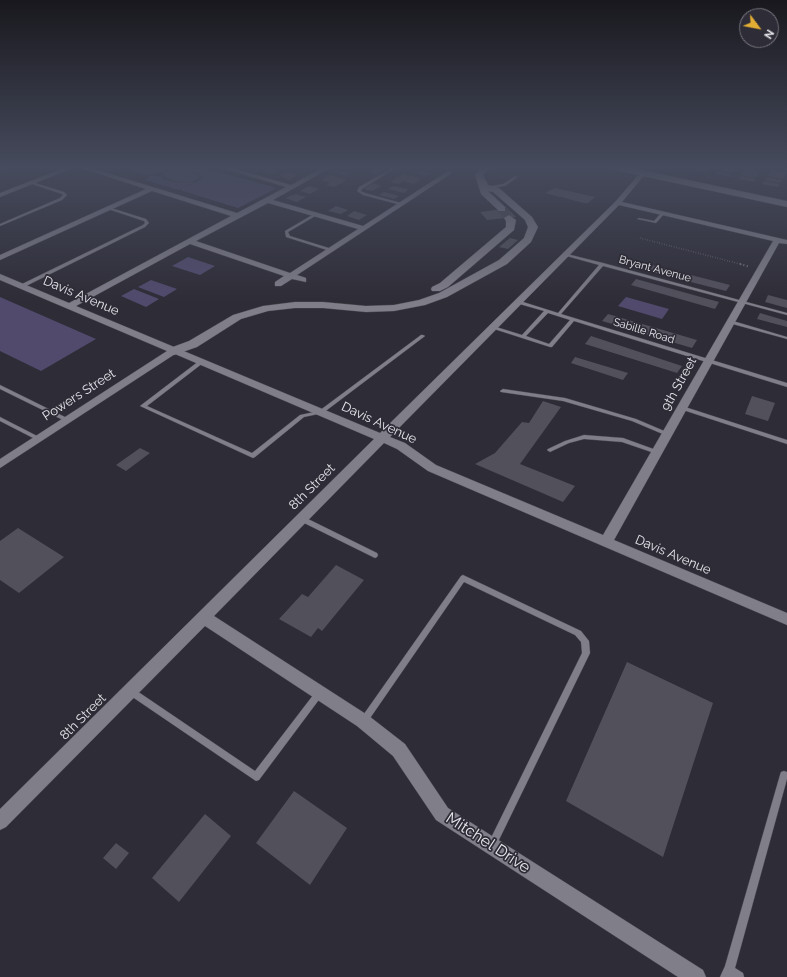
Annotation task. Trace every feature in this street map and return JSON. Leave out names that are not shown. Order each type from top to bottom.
[{"type":"street","points":[[0,258],[97,214]]},
{"type":"street","points":[[230,214],[238,216]]},
{"type":"street","points":[[69,306],[242,214]]},
{"type":"street","points":[[315,214],[363,228]]},
{"type":"street","points":[[278,284],[385,214]]},
{"type":"street","points":[[174,351],[182,342],[221,316],[257,303],[294,298],[323,298],[371,302],[399,300],[424,294],[444,286],[511,228],[511,220],[505,214]]},
{"type":"street","points":[[174,351],[192,344],[237,317],[267,308],[295,305],[366,309],[394,308],[420,303],[443,295],[503,262],[528,240],[533,227],[529,219],[523,214]]},
{"type":"street","name":"8th Street","points":[[0,821],[605,214]]},
{"type":"street","points":[[666,214],[782,241]]},
{"type":"street","name":"9th Street","points":[[606,542],[760,270],[782,241]]},
{"type":"street","points":[[190,242],[303,280]]},
{"type":"street","name":"Davis Avenue","points":[[0,277],[383,438],[413,452],[432,468],[787,619]]},
{"type":"street","name":"Powers Street","points":[[0,464],[174,351]]},
{"type":"street","name":"Mitchel Drive","points":[[203,617],[363,722],[399,750],[442,814],[696,977]]},
{"type":"lane","points":[[0,225],[27,214]]},
{"type":"lane","points":[[22,286],[144,226],[147,223],[145,220],[126,214]]},
{"type":"lane","points":[[315,214],[286,232],[288,237],[331,250]]},
{"type":"lane","points":[[639,219],[655,222],[662,214]]},
{"type":"lane","name":"Bryant Avenue","points":[[564,254],[787,314]]},
{"type":"lane","points":[[558,314],[602,264]]},
{"type":"lane","name":"Sabille Road","points":[[518,302],[708,362],[787,385]]},
{"type":"lane","points":[[523,337],[547,311]]},
{"type":"lane","points":[[493,327],[550,346],[573,319]]},
{"type":"lane","points":[[731,322],[787,338]]},
{"type":"lane","points":[[201,362],[143,406],[253,456],[302,416],[321,412],[423,336]]},
{"type":"lane","points":[[0,386],[67,420]]},
{"type":"lane","points":[[503,391],[563,399],[634,420],[667,434]]},
{"type":"lane","points":[[682,408],[787,442]]},
{"type":"lane","points":[[0,419],[38,439]]},
{"type":"lane","points":[[550,450],[567,442],[584,437],[623,440],[657,452]]},
{"type":"lane","points":[[302,519],[374,555]]},
{"type":"lane","points":[[363,722],[463,578],[578,634],[585,641],[586,653],[491,846]]},
{"type":"lane","points":[[130,690],[256,778],[320,693]]},
{"type":"lane","points":[[739,977],[726,974],[784,775]]},
{"type":"path","points":[[640,238],[760,270]]},
{"type":"shaded area","points":[[188,257],[215,266],[200,275],[172,266]]},
{"type":"shaded area","points":[[151,280],[177,289],[164,297],[138,287]]},
{"type":"shaded area","points":[[134,289],[159,299],[146,307],[121,296]]},
{"type":"shaded area","points":[[0,297],[96,339],[41,371],[0,351]]},
{"type":"shaded area","points":[[626,297],[669,309],[662,319],[618,306]]},
{"type":"building","points":[[350,214],[367,215],[359,220],[347,216]]},
{"type":"building","points":[[481,214],[513,214],[516,217],[487,220]]},
{"type":"building","points":[[510,238],[518,240],[508,249],[499,247]]},
{"type":"building","points":[[648,264],[730,285],[726,291],[644,270]]},
{"type":"building","points":[[636,279],[719,302],[715,309],[631,285]]},
{"type":"building","points":[[768,295],[787,300],[787,308],[765,302]]},
{"type":"building","points":[[760,313],[787,321],[787,327],[757,319]]},
{"type":"building","points":[[608,314],[697,340],[692,348],[602,321]]},
{"type":"building","points":[[591,336],[682,366],[677,373],[585,344]]},
{"type":"building","points":[[575,357],[628,373],[623,380],[571,363]]},
{"type":"building","points":[[752,396],[775,403],[768,421],[745,414]]},
{"type":"building","points":[[543,401],[561,407],[520,464],[575,486],[563,502],[475,464],[495,453],[522,422],[529,423]]},
{"type":"building","points":[[140,448],[150,453],[126,471],[116,465]]},
{"type":"building","points":[[18,528],[64,557],[19,593],[0,580],[0,541]]},
{"type":"building","points":[[336,565],[364,580],[322,631],[318,628],[311,637],[279,619],[302,594],[308,597]]},
{"type":"building","points":[[627,662],[713,703],[663,857],[566,801]]},
{"type":"building","points":[[294,791],[347,828],[310,885],[256,843]]},
{"type":"building","points":[[205,814],[231,836],[179,902],[152,878]]},
{"type":"building","points":[[116,843],[129,853],[116,869],[103,858]]},
{"type":"tunnel","points":[[506,214],[509,218]]}]
